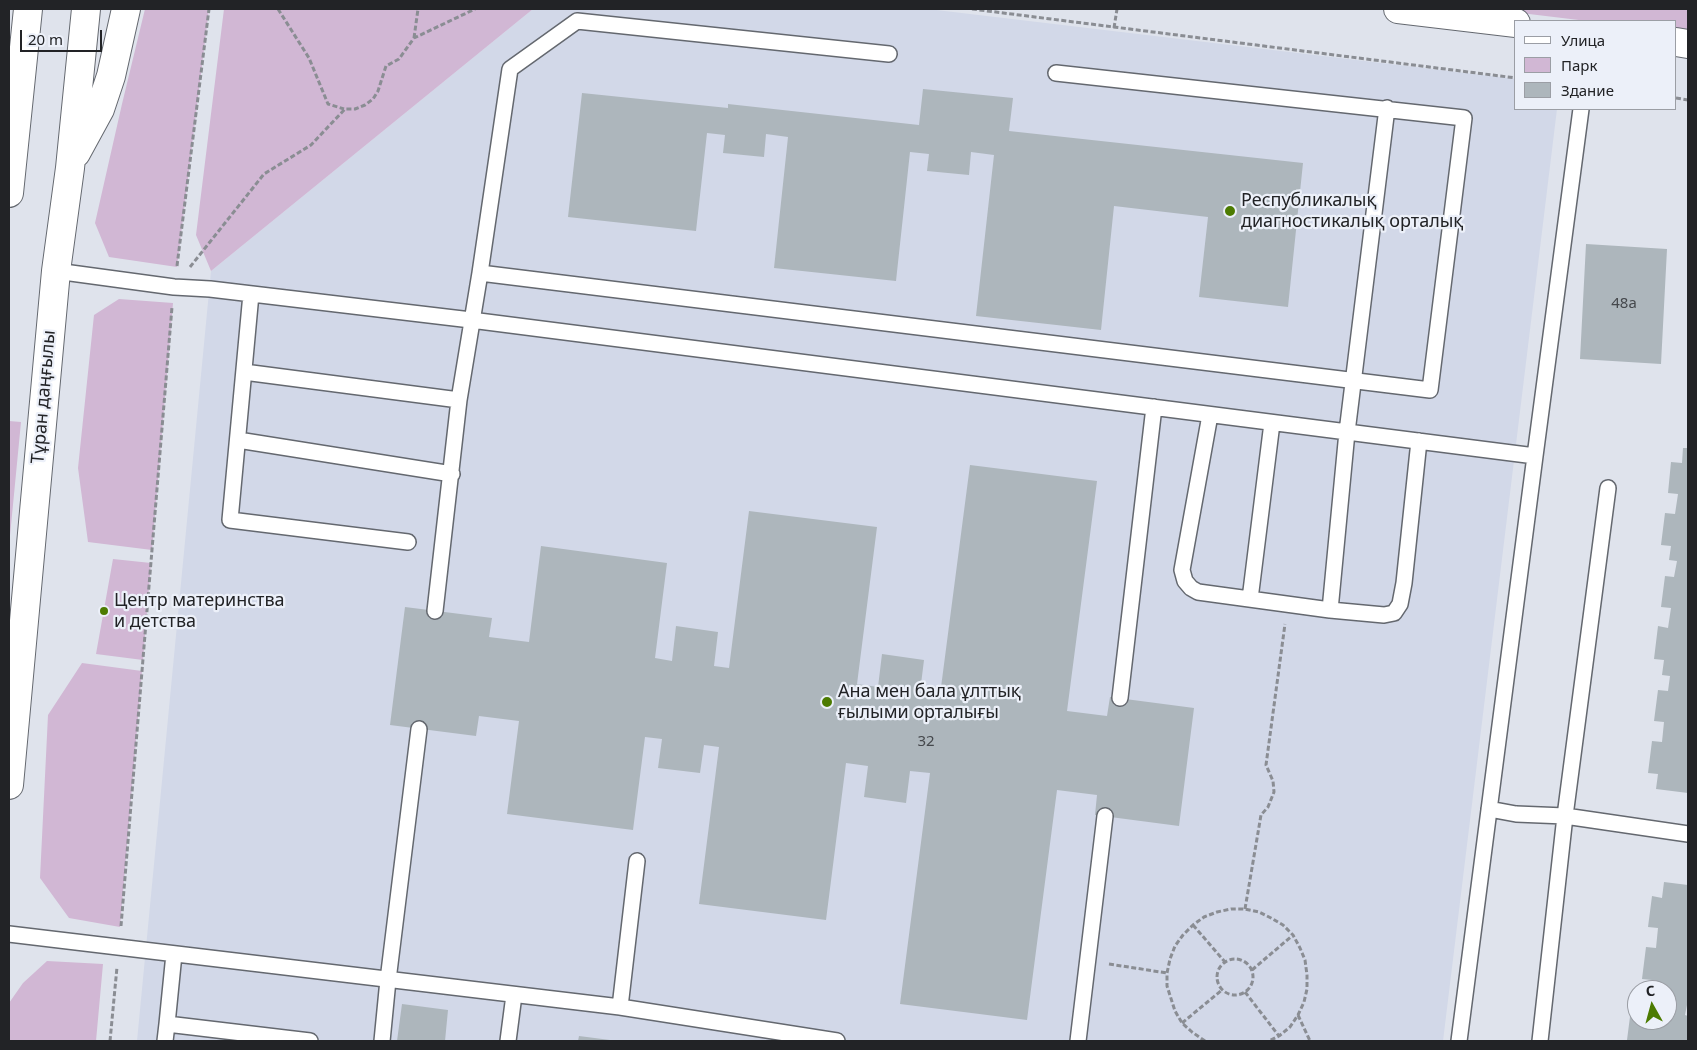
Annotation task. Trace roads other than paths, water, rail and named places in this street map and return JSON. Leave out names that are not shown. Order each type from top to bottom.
[{"type":"main road","points":[[9,193],[28,9]]},
{"type":"main road","name":"Тұран даңғылы","points":[[9,785],[56,271],[70,168],[86,9]]},
{"type":"main road","points":[[70,168],[78,148],[100,109],[126,9]]},
{"type":"main road","points":[[1398,9],[1481,14],[1514,22]]},
{"type":"main road","points":[[9,52],[19,92]]},
{"type":"lane","points":[[435,611],[459,400],[510,69],[577,21],[889,54]]},
{"type":"lane","points":[[480,273],[1430,390],[1464,118],[1056,72]]},
{"type":"lane","points":[[1330,610],[1347,432],[1388,108]]},
{"type":"lane","points":[[1460,1041],[1581,110]]},
{"type":"lane","points":[[56,271],[174,287],[251,294],[472,320],[1535,456]]},
{"type":"lane","points":[[251,294],[230,520],[408,542]]},
{"type":"lane","points":[[244,372],[459,400]]},
{"type":"lane","points":[[1120,698],[1154,408]]},
{"type":"lane","points":[[1210,415],[1182,570],[1185,581],[1198,592],[1330,610],[1384,616],[1394,613],[1400,604],[1404,583],[1419,441]]},
{"type":"lane","points":[[1250,599],[1272,423]]},
{"type":"lane","points":[[238,440],[452,474]]},
{"type":"lane","points":[[1540,1041],[1565,816],[1608,488]]},
{"type":"lane","points":[[382,1041],[419,729]]},
{"type":"lane","points":[[1489,809],[1516,814],[1565,816],[1688,834]]},
{"type":"lane","points":[[1078,1041],[1105,816]]},
{"type":"lane","points":[[620,1007],[637,861]]},
{"type":"lane","points":[[9,934],[620,1007],[837,1041]]},
{"type":"lane","points":[[165,1041],[174,954]]},
{"type":"lane","points":[[508,1041],[514,995]]},
{"type":"lane","points":[[167,1024],[310,1041]]},
{"type":"place","name":"Республикалық диагностикалық орталық","points":[[1230,211]]},
{"type":"place","name":"Центр материнства и детства","points":[[104,611]]},
{"type":"place","name":"Ана мен бала ұлттық ғылыми орталығы","points":[[827,702]]}]
